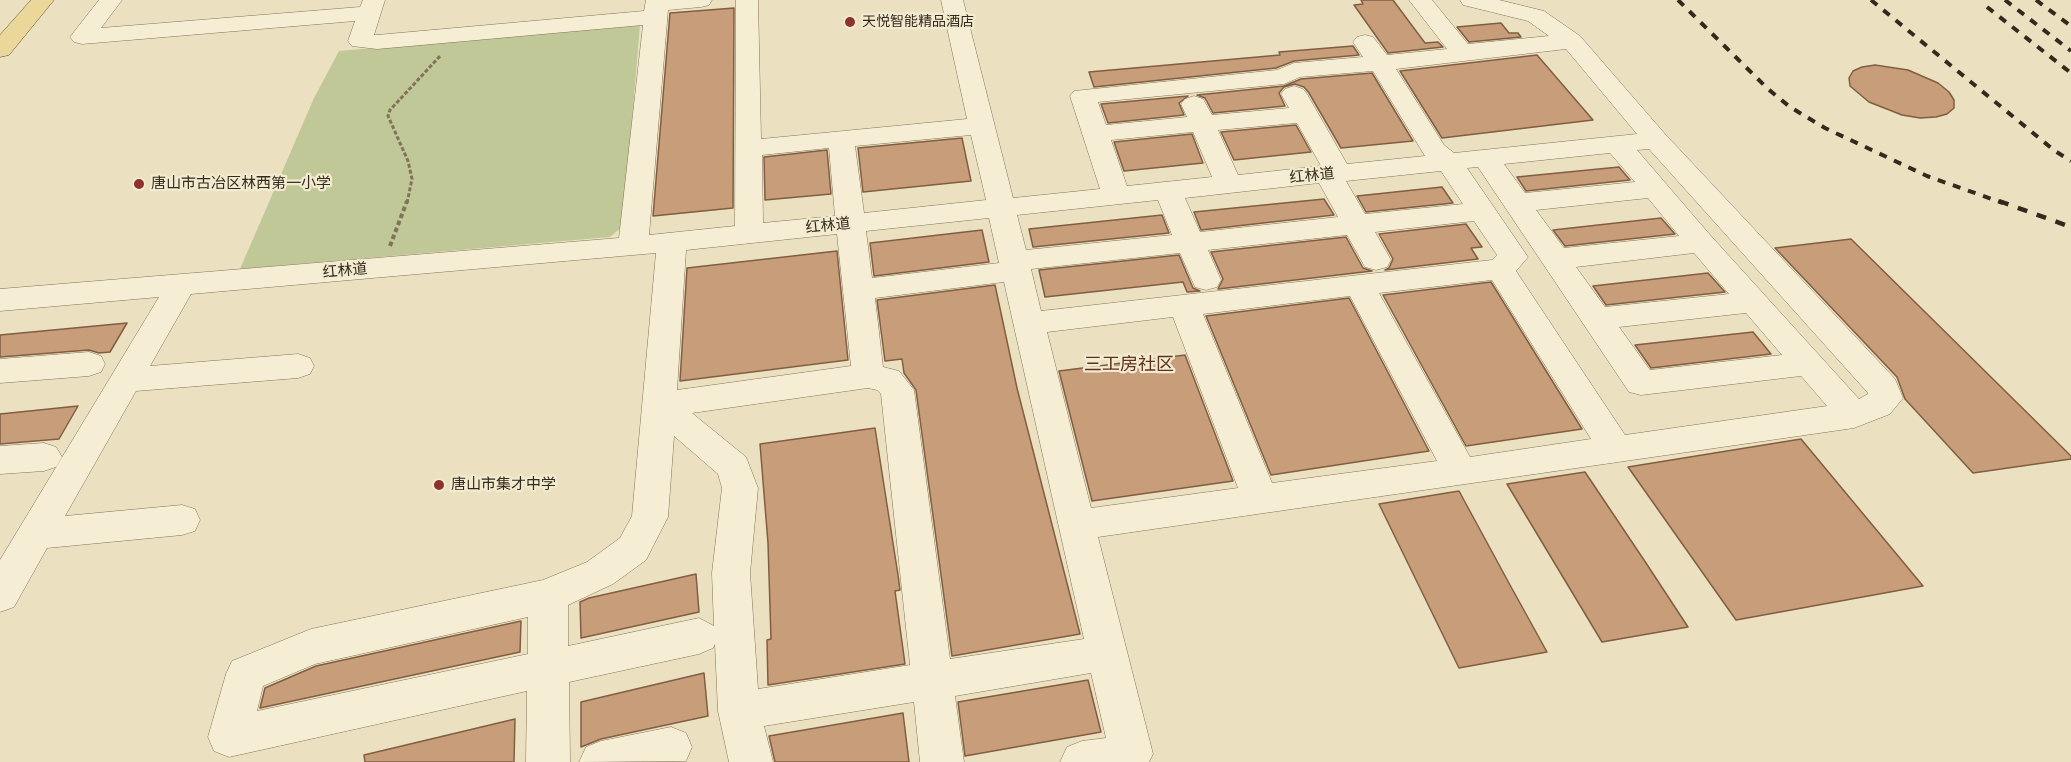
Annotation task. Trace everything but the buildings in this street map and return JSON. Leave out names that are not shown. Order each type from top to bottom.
[{"type":"main road","points":[[0,30],[26,0]]},
{"type":"main road","points":[[0,50],[43,0]]},
{"type":"street","points":[[134,0],[110,1],[82,37],[194,19],[372,6],[360,41],[378,42],[450,35],[701,0]]},
{"type":"street","points":[[747,0],[749,234]]},
{"type":"street","points":[[952,0],[1131,754],[1082,762]]},
{"type":"street","points":[[1420,0],[1462,52]]},
{"type":"street","points":[[1076,525],[1854,415],[1878,405],[1886,398],[1882,388],[1656,140],[1572,41],[1536,16],[1471,0]]},
{"type":"street","points":[[633,246],[657,7]]},
{"type":"street","points":[[1116,196],[1083,96],[1284,77],[1294,70],[1380,63],[1572,41]]},
{"type":"street","points":[[1028,323],[1184,304],[1367,272],[1500,269],[1513,257],[1449,162],[1434,150],[1365,42]]},
{"type":"street","points":[[1284,77],[1334,174],[1356,224],[1367,272],[1460,472]]},
{"type":"street","points":[[1186,86],[1229,185]]},
{"type":"street","points":[[1095,134],[1305,114]]},
{"type":"street","points":[[748,148],[981,126]]},
{"type":"street","points":[[841,139],[868,376]]},
{"type":"street","name":"红林道","points":[[0,300],[633,246],[1656,140]]},
{"type":"street","points":[[1618,144],[1752,302],[1854,415]]},
{"type":"street","points":[[1486,158],[1641,383],[1807,364]]},
{"type":"street","points":[[1518,203],[1656,189]]},
{"type":"street","points":[[1168,191],[1206,280]]},
{"type":"street","points":[[858,290],[1190,242],[1483,211]]},
{"type":"street","points":[[672,242],[650,518],[633,549],[600,573],[548,596],[311,647],[246,674],[229,737],[699,636]]},
{"type":"street","points":[[1556,258],[1701,243]]},
{"type":"street","points":[[1500,269],[1616,450]]},
{"type":"street","points":[[0,595],[181,285]]},
{"type":"street","points":[[1597,319],[1752,302]]},
{"type":"street","points":[[1184,304],[1260,499]]},
{"type":"street","points":[[0,371],[89,364]]},
{"type":"street","points":[[125,380],[298,366]]},
{"type":"street","points":[[660,405],[868,376],[887,380],[897,390],[942,762]]},
{"type":"street","points":[[660,405],[734,466],[740,488],[731,573],[739,711],[751,762]]},
{"type":"street","points":[[0,460],[44,457]]},
{"type":"street","points":[[35,534],[182,520]]},
{"type":"street","points":[[548,596],[548,762]]},
{"type":"street","points":[[739,711],[1107,653]]},
{"type":"street","points":[[601,762],[671,747]]},
{"type":"path","points":[[378,268],[395,234],[408,200],[412,179],[408,161],[388,117],[390,110],[440,56],[450,35]]},
{"type":"green space","points":[[640,25],[623,226],[610,237],[240,269],[314,98],[339,51]]},
{"type":"railway","points":[[1678,0],[1768,89],[1790,107],[1825,128],[1927,176],[2003,203]]},
{"type":"railway","points":[[1871,0],[2055,151],[2071,161]]},
{"type":"railway","points":[[2005,0],[2071,51]]},
{"type":"railway","points":[[2036,0],[2071,26]]},
{"type":"railway","points":[[1987,7],[2071,73]]},
{"type":"railway","points":[[1999,201],[2071,227]]},
{"type":"place","name":"天悦智能精品酒店","points":[[850,22]]},
{"type":"place","name":"唐山市古冶区林西第一小学","points":[[139,184]]},
{"type":"place","name":"唐山市集才中学","points":[[439,485]]},
{"type":"district","name":"三工房社区","points":[[1129,365]]}]
